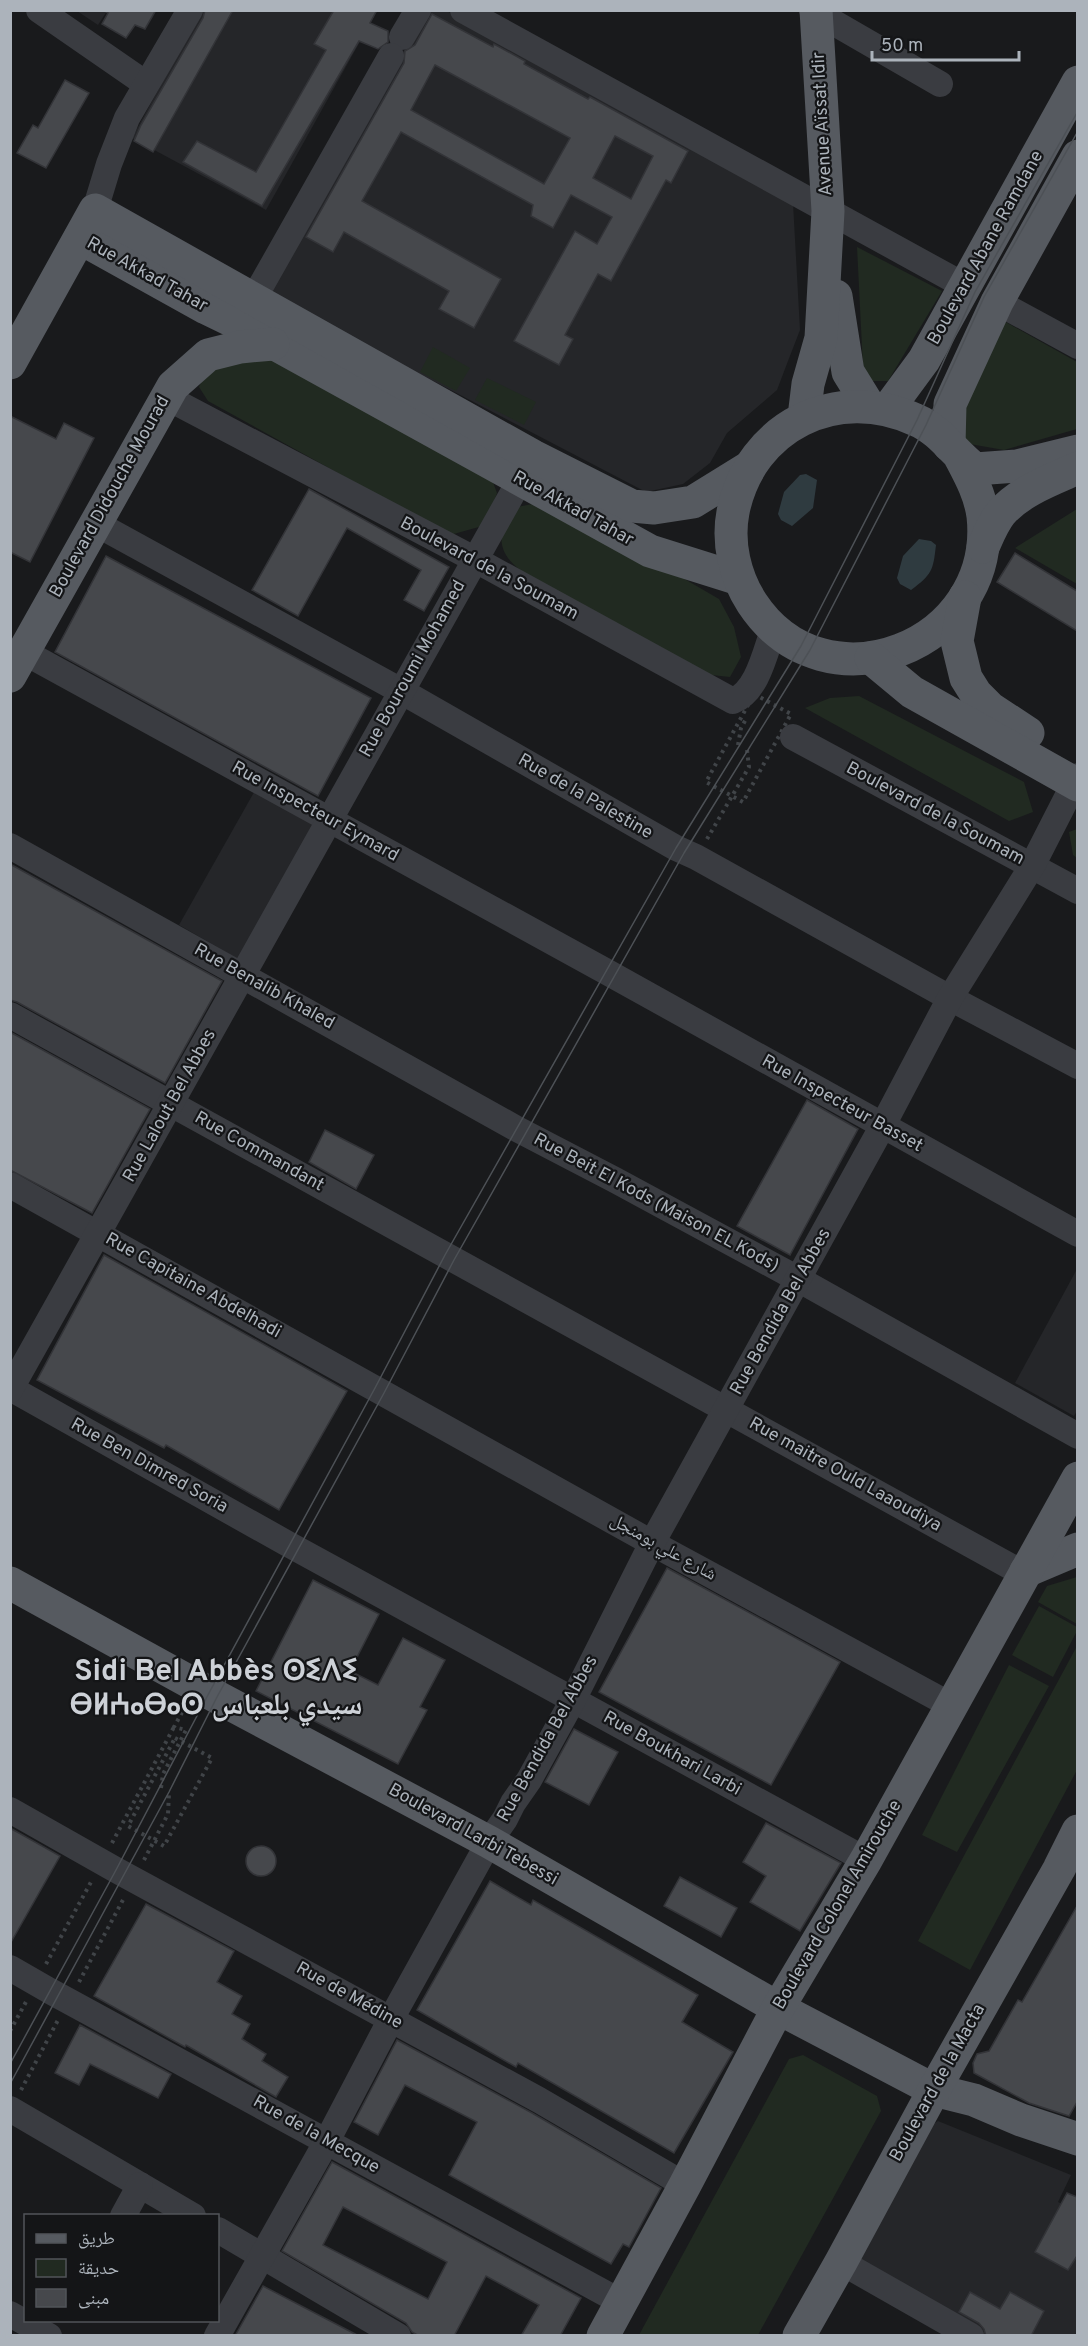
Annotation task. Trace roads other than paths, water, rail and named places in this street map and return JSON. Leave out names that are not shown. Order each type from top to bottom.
[{"type":"main road","name":"Avenue Aïssat Idir","points":[[815,11],[827,225]]},
{"type":"main road","name":"Boulevard Abane Ramdane","points":[[878,407],[924,360],[1077,82]]},
{"type":"main road","name":"Boulevard Abane Ramdane","points":[[955,451],[950,404],[997,302],[1077,156]]},
{"type":"main road","points":[[10,363],[87,224]]},
{"type":"main road","name":"Rue Akkad Tahar","points":[[87,224],[210,276],[246,311],[273,344],[526,468],[632,506],[654,508],[693,502],[748,468]]},
{"type":"main road","name":"Rue Akkad Tahar","points":[[87,224],[206,308],[246,311],[526,468],[650,551],[739,579]]},
{"type":"main road","points":[[827,225],[849,372],[878,407]]},
{"type":"main road","points":[[804,417],[808,384],[821,338],[827,225]]},
{"type":"main road","points":[[170,392],[194,345],[206,308],[210,276]]},
{"type":"main road","points":[[208,355],[246,311]]},
{"type":"main road","name":"Boulevard Didouche Mourad","points":[[17,664],[170,392],[208,355],[240,347],[273,344]]},
{"type":"main road","points":[[966,597],[948,620],[925,639],[900,652],[871,658],[840,658],[810,650],[784,636],[757,611],[739,579],[732,551],[731,523],[736,494],[748,468],[772,438],[804,417],[836,407],[878,407],[917,420],[975,469],[998,469],[1077,451]]},
{"type":"main road","points":[[955,451],[975,485],[983,515],[983,547],[977,573],[966,597],[957,641],[966,678],[976,694],[990,708],[1017,727],[1076,776]]},
{"type":"main road","points":[[983,547],[999,515],[1011,503],[1025,493],[1077,468]]},
{"type":"main road","points":[[871,658],[912,692],[1076,776]]},
{"type":"main road","name":"Boulevard Colonel Amirouche","points":[[603,2336],[778,2008],[866,1860],[1077,1478]]},
{"type":"main road","points":[[1025,1573],[1077,1549]]},
{"type":"main road","name":"Boulevard Larbi Tebessi","points":[[10,1583],[489,1842],[778,2008],[934,2090],[974,2100],[1021,2120],[1077,2139]]},
{"type":"main road","name":"Boulevard de la Macta","points":[[799,2336],[934,2090],[1068,1874],[1077,1831]]},
{"type":"street","points":[[39,10],[146,84]]},
{"type":"street","points":[[87,224],[118,138],[146,84],[190,10]]},
{"type":"street","points":[[246,311],[418,10]]},
{"type":"street","points":[[463,10],[827,225],[965,286]]},
{"type":"street","points":[[815,11],[940,84]]},
{"type":"street","points":[[997,302],[1077,346]]},
{"type":"street","name":"Boulevard de la Soumam","points":[[170,392],[733,701],[741,698],[759,670],[774,628]]},
{"type":"street","name":"Rue Bouroumi Mohamed","points":[[330,821],[526,468]]},
{"type":"street","name":"Rue de la Palestine","points":[[95,523],[401,691],[676,848],[1077,1066]]},
{"type":"street","name":"Rue Inspecteur Eymard","points":[[17,664],[330,821],[607,972]]},
{"type":"street","name":"Boulevard de la Soumam","points":[[793,737],[1077,891]]},
{"type":"street","name":"Rue Bendida Bel Abbes","points":[[217,2336],[327,2140],[489,1842],[506,1820],[573,1700],[652,1543],[882,1127],[950,998],[1032,866],[1076,776]]},
{"type":"street","name":"Rue Lalout Bel Abbes","points":[[11,1389],[330,821]]},
{"type":"street","name":"Rue Benalib Khaled","points":[[10,846],[517,1129]]},
{"type":"street","name":"Rue Inspecteur Basset","points":[[607,972],[1077,1234]]},
{"type":"street","name":"Rue Commandant","points":[[10,1015],[445,1255]]},
{"type":"street","name":"Rue Beit El Kods (Maison EL Kods)","points":[[517,1129],[798,1279],[1077,1436]]},
{"type":"street","name":"Rue Capitaine Abdelhadi","points":[[10,1185],[375,1388]]},
{"type":"street","name":"Rue maitre Ould Laaoudiya","points":[[445,1255],[1025,1573]]},
{"type":"street","name":"شارع علي بومنجل","points":[[375,1388],[652,1543],[952,1706]]},
{"type":"street","name":"Rue Ben Dimred Soria","points":[[11,1389],[288,1544]]},
{"type":"street","name":"Rue Boukhari Larbi","points":[[288,1544],[866,1860]]},
{"type":"street","name":"Rue de Médine","points":[[10,1810],[540,2100],[685,2185]]},
{"type":"street","name":"Rue de la Mecque","points":[[10,1968],[621,2302]]},
{"type":"street","points":[[11,2109],[190,2214]]},
{"type":"street","points":[[124,2214],[140,2185]]},
{"type":"street","points":[[219,2231],[398,2336]]},
{"type":"street","points":[[841,2262],[971,2336]]},
{"type":"street","points":[[10,2314],[24,2322]]},
{"type":"street","points":[[24,2322],[49,2336]]},
{"type":"street","points":[[54,2336],[62,2322]]},
{"type":"tram line","points":[[10,2064],[445,1255],[676,848],[801,646],[917,420],[975,292],[1078,111]]},
{"type":"tram line","points":[[10,2084],[454,1260],[684,853],[810,650],[926,425],[984,297],[1078,131]]},
{"type":"district","name":"Sidi Bel Abbès ⵙⵉⴷⵉ ⴱⵍⵄⴰⴱⴰⵙ سيدي بلعباس","points":[[216,1689]]}]
